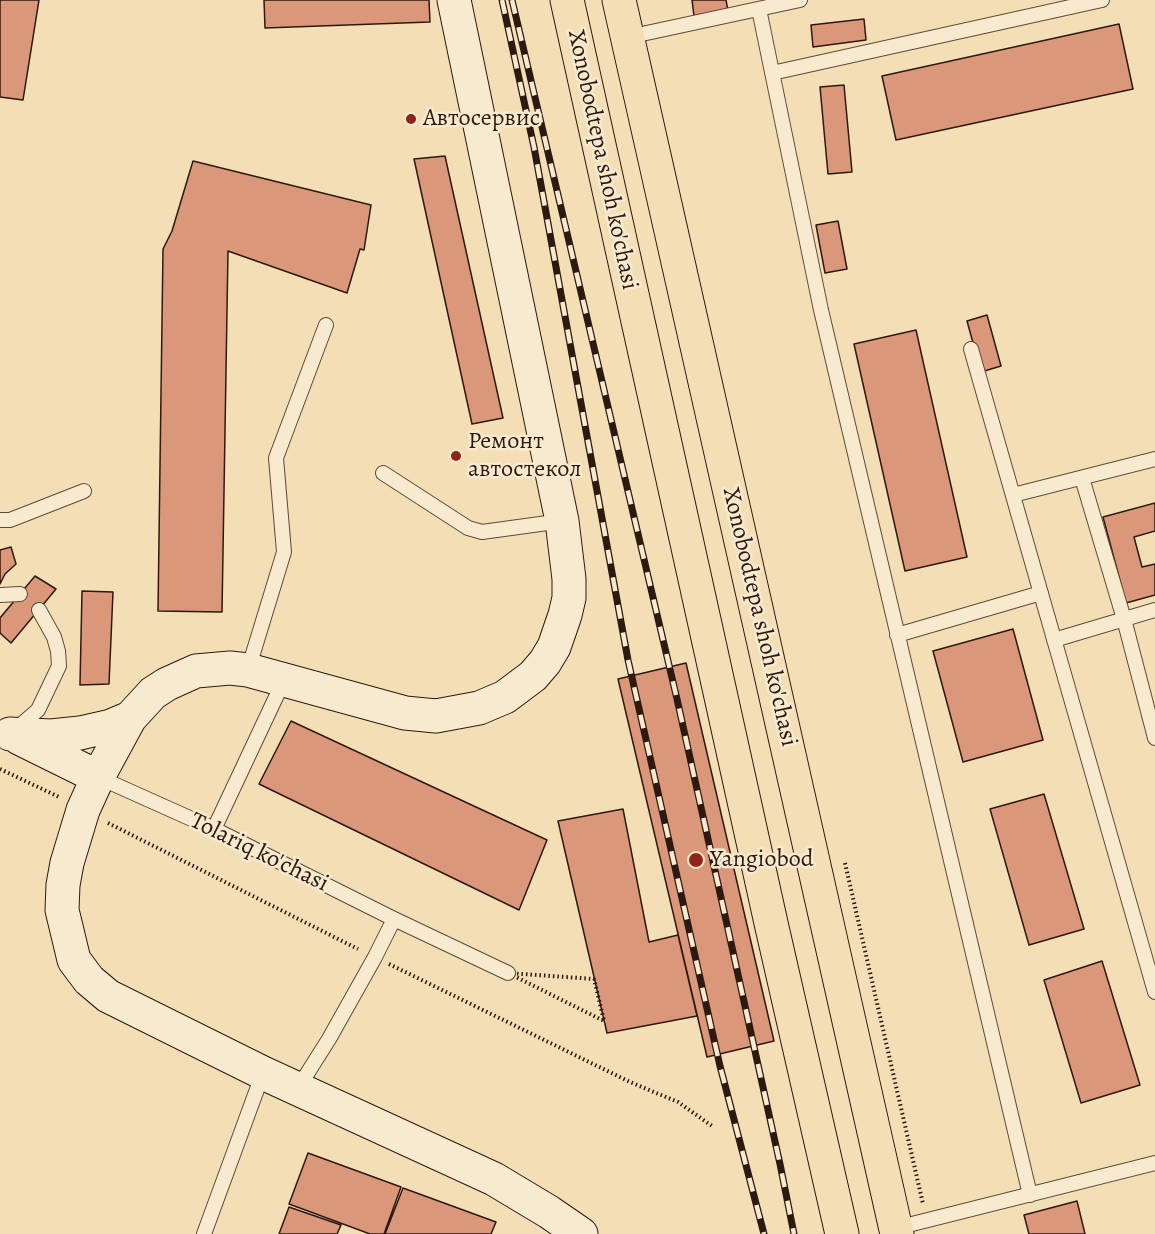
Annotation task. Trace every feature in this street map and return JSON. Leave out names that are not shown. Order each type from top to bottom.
[{"type":"highway","name":"Xonobodtepa shoh ko'chasi","points":[[567,0],[768,911],[842,1234]]},
{"type":"highway","name":"Xonobodtepa shoh ko'chasi","points":[[619,0],[897,1231]]},
{"type":"street","points":[[454,0],[562,521],[569,598],[554,647],[539,669],[520,687],[499,700],[479,708],[452,714],[420,715],[388,709],[248,670],[214,668],[181,676],[153,693],[129,718],[98,777],[83,810],[67,863],[62,910],[70,949],[81,971],[97,988],[121,1004],[263,1073],[494,1179],[581,1234]]},
{"type":"street","points":[[5,731],[51,736],[80,733],[111,726],[129,718]]},
{"type":"street","name":"Tolariq ko'chasi","points":[[5,731],[98,777]]},
{"type":"lane","points":[[628,37],[800,0]]},
{"type":"lane","points":[[772,73],[1102,0]]},
{"type":"lane","points":[[759,9],[821,310],[1030,1195]]},
{"type":"lane","points":[[248,670],[284,552],[276,458],[326,325]]},
{"type":"lane","points":[[971,349],[1155,992]]},
{"type":"lane","points":[[1013,495],[1155,459]]},
{"type":"lane","points":[[383,472],[468,528],[482,532],[562,521]]},
{"type":"lane","points":[[1082,478],[1124,620],[1155,738]]},
{"type":"lane","points":[[0,520],[10,520],[84,491]]},
{"type":"lane","points":[[897,635],[1041,593]]},
{"type":"lane","points":[[0,595],[20,594]]},
{"type":"lane","points":[[5,731],[38,710],[58,666],[58,651],[54,637],[39,610]]},
{"type":"lane","points":[[1054,640],[1155,610]]},
{"type":"lane","points":[[214,830],[284,680]]},
{"type":"lane","name":"Tolariq ko'chasi","points":[[98,777],[214,830],[508,973]]},
{"type":"lane","points":[[298,1088],[375,957],[393,919]]},
{"type":"lane","points":[[204,1234],[263,1073]]},
{"type":"lane","points":[[897,1231],[1155,1163]]},
{"type":"path","points":[[0,769],[375,957],[630,1082],[678,1102],[712,1126]]},
{"type":"path","points":[[508,973],[594,980],[604,1021],[582,1010],[508,973]]},
{"type":"building","points":[[0,0],[39,0],[23,100],[0,97]]},
{"type":"building","points":[[264,0],[429,0],[430,22],[265,28]]},
{"type":"building","points":[[692,0],[726,0],[728,11],[694,16]]},
{"type":"building","points":[[864,19],[866,40],[813,47],[811,25]]},
{"type":"building","points":[[1119,24],[1133,89],[896,140],[882,76]]},
{"type":"building","points":[[844,85],[852,172],[828,174],[820,87]]},
{"type":"building","points":[[445,156],[503,418],[472,424],[414,159]]},
{"type":"building","points":[[193,161],[371,205],[364,250],[360,249],[347,293],[228,251],[222,612],[158,611],[163,249],[172,231]]},
{"type":"building","points":[[838,221],[847,269],[825,273],[816,225]]},
{"type":"building","points":[[987,315],[1001,366],[981,372],[967,321]]},
{"type":"building","points":[[916,330],[967,557],[905,571],[854,344]]},
{"type":"building","points":[[1155,503],[1155,531],[1134,537],[1142,567],[1155,564],[1155,595],[1126,603],[1103,517]]},
{"type":"building","points":[[11,547],[16,564],[5,574],[0,584],[0,550]]},
{"type":"building","points":[[35,576],[56,589],[11,643],[0,633],[0,618]]},
{"type":"building","points":[[82,591],[113,592],[109,684],[80,685]]},
{"type":"building","points":[[1013,629],[1043,740],[963,762],[933,651]]},
{"type":"building","points":[[686,663],[774,1041],[707,1057],[618,679]]},
{"type":"building","points":[[291,721],[547,840],[519,910],[259,784]]},
{"type":"building","points":[[1044,794],[1084,929],[1029,945],[990,809]]},
{"type":"building","points":[[623,809],[649,942],[678,935],[697,1016],[607,1033],[558,821]]},
{"type":"building","points":[[1102,961],[1140,1085],[1081,1103],[1044,980]]},
{"type":"building","points":[[308,1153],[401,1187],[384,1234],[370,1234],[289,1204]]},
{"type":"building","points":[[403,1188],[496,1222],[491,1234],[385,1234]]},
{"type":"building","points":[[1077,1201],[1085,1234],[1029,1234],[1024,1215]]},
{"type":"building","points":[[289,1207],[341,1225],[337,1234],[279,1234]]},
{"type":"railway","points":[[502,0],[534,147],[628,660],[720,1066],[764,1234]]},
{"type":"railway","points":[[512,0],[677,699],[794,1234]]},
{"type":"place","name":"Автосервис","points":[[411,119]]},
{"type":"place","name":"Ремонт автостекол","points":[[456,456]]},
{"type":"place","name":"Yangiobod","points":[[696,860]]}]
